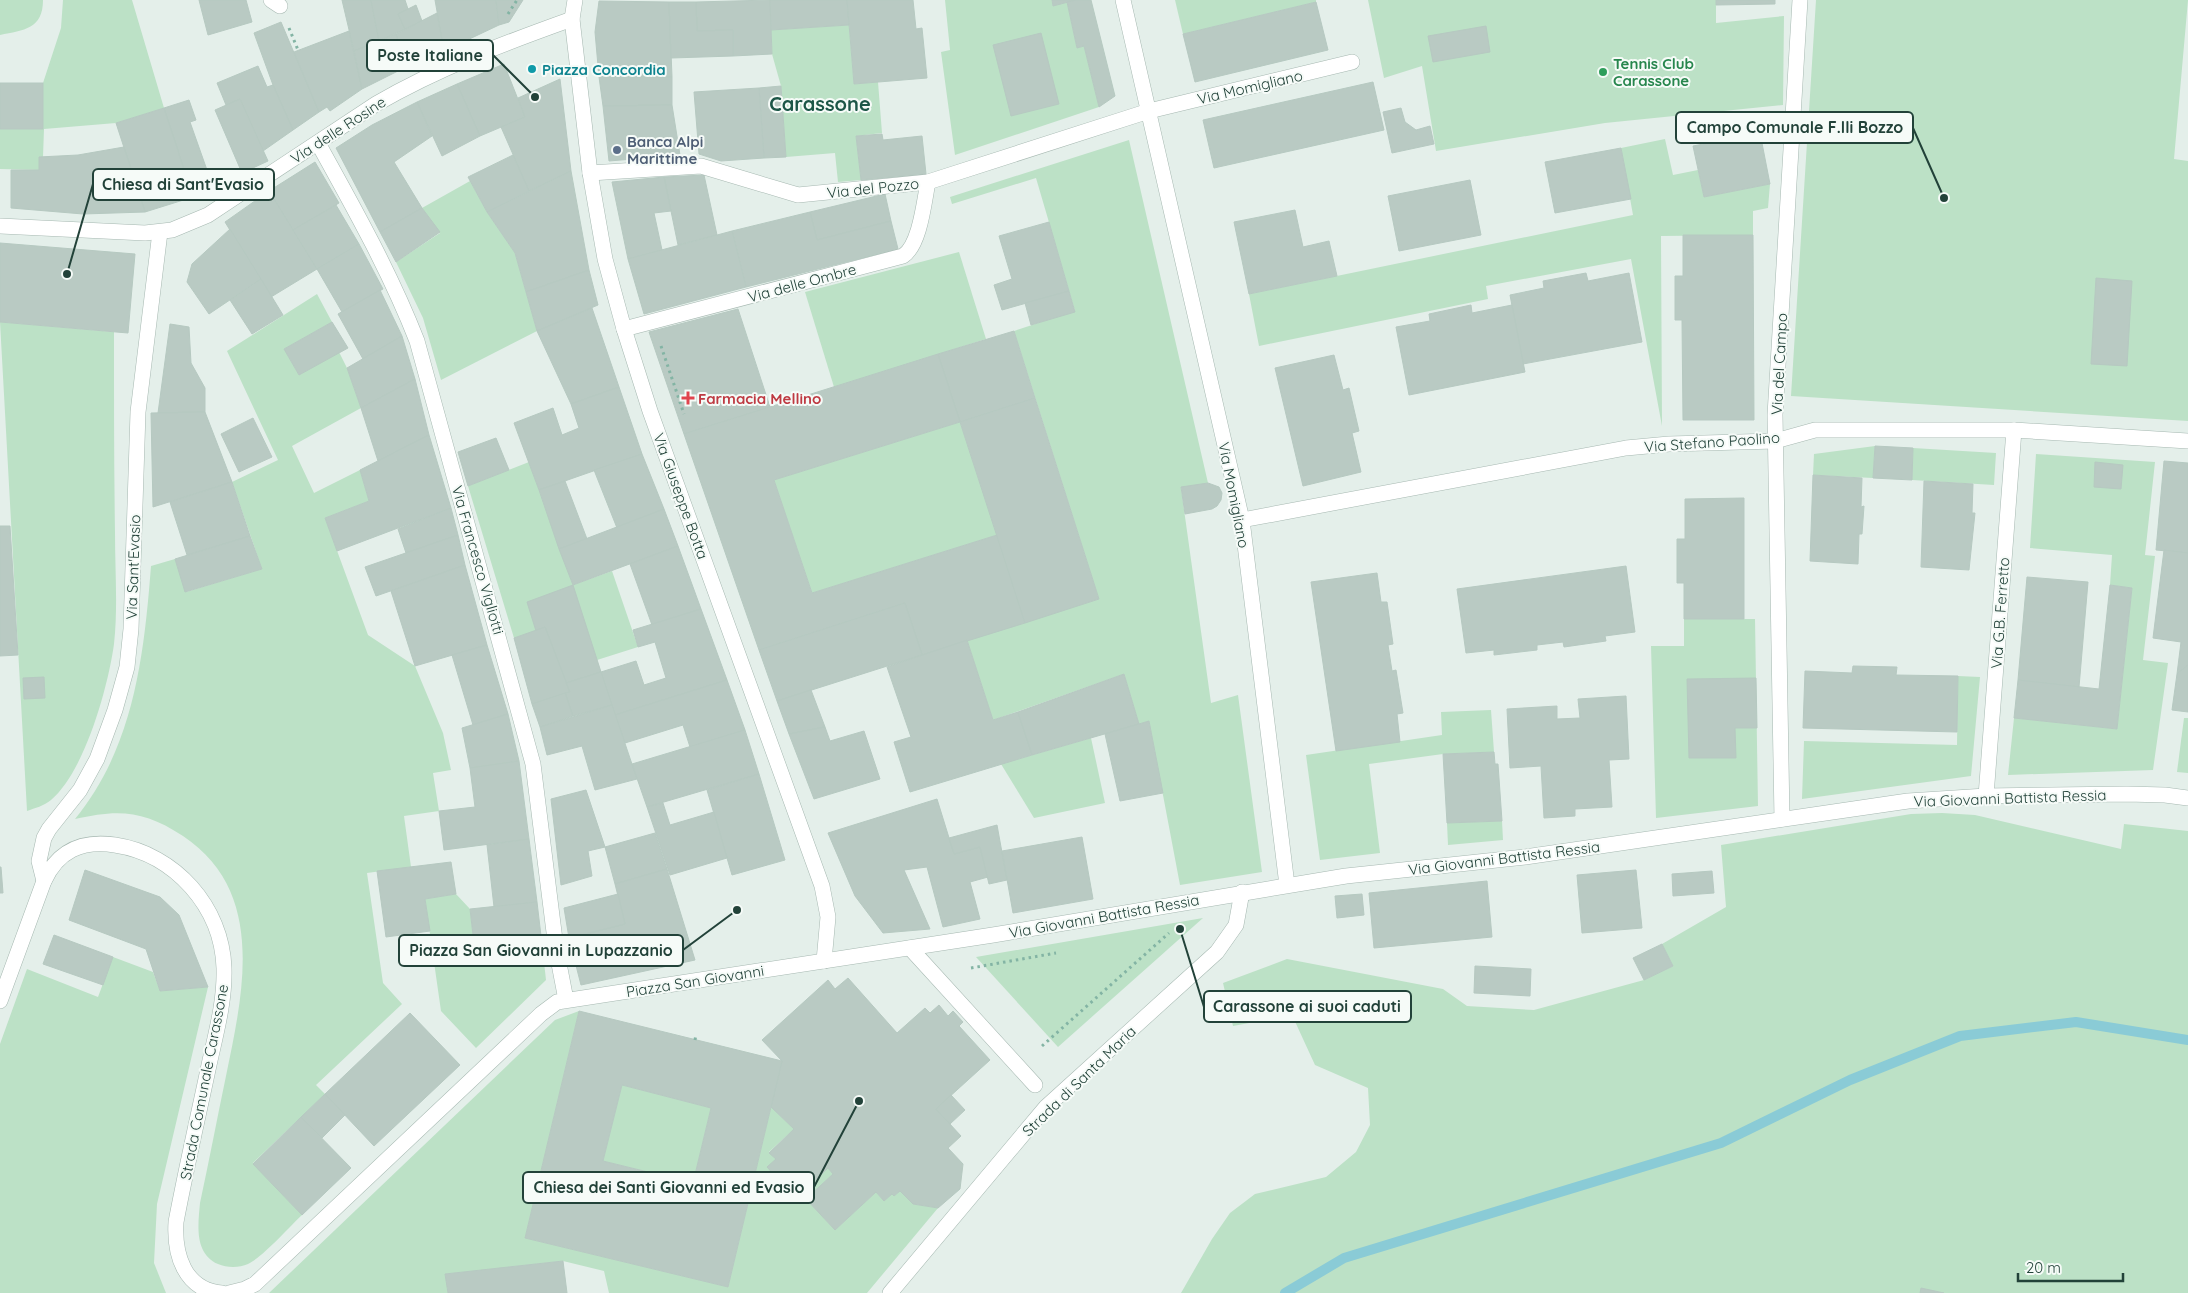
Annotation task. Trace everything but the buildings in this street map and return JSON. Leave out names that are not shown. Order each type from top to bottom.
[{"type":"street","points":[[572,19],[574,0]]},
{"type":"street","name":"Via Momigliano","points":[[1123,0],[1242,520],[1287,885]]},
{"type":"street","name":"Via del Campo","points":[[1782,819],[1775,440],[1800,0]]},
{"type":"street","name":"Via delle Rosine","points":[[0,226],[131,233],[160,232],[190,224],[208,215],[404,88],[503,43],[572,19]]},
{"type":"street","name":"Via Giuseppe Botta","points":[[572,19],[590,173],[605,259],[624,329],[650,410],[822,886],[828,917],[824,961]]},
{"type":"street","name":"Via Momigliano","points":[[1149,111],[1352,62]]},
{"type":"street","name":"Via del Pozzo","points":[[590,173],[701,166],[798,195],[928,182],[1149,111]]},
{"type":"street","name":"Via Francesco Vigliotti","points":[[318,143],[380,256],[408,315],[417,341],[533,764],[556,948],[566,1000]]},
{"type":"street","name":"Via delle Ombre","points":[[624,329],[903,256],[908,253],[915,241],[928,182]]},
{"type":"street","name":"Via Sant'Evasio","points":[[44,881],[39,861],[44,838],[48,828],[80,790],[97,759],[115,710],[127,667],[131,629],[137,426],[160,232]]},
{"type":"street","name":"Via Stefano Paolino","points":[[1242,520],[1626,448],[1669,444],[1775,440],[1815,430],[2014,430],[2188,441]]},
{"type":"street","name":"Via G.B. Ferretto","points":[[1986,796],[2014,430]]},
{"type":"street","name":"Via Giovanni Battista Ressia","points":[[824,961],[1346,876],[1535,856],[1908,801],[1986,796],[2127,794],[2188,798]]},
{"type":"street","name":"Strada Comunale Carassone","points":[[0,1001],[44,881],[54,863],[70,850],[100,844],[116,845],[152,856],[181,874],[194,890],[215,923],[224,966],[223,997],[177,1215],[175,1235],[178,1258],[189,1277],[206,1289],[222,1293]]},
{"type":"street","name":"Strada di Santa Maria","points":[[890,1293],[1046,1107],[1217,952],[1236,925],[1242,892]]},
{"type":"street","points":[[910,948],[1035,1085]]},
{"type":"street","name":"Piazza San Giovanni","points":[[566,1000],[824,961]]},
{"type":"street","points":[[229,1293],[255,1284],[541,1014],[557,1002],[566,1000]]},
{"type":"path","points":[[659,339],[684,414]]},
{"type":"path","points":[[1042,1046],[1169,933]]},
{"type":"path","points":[[695,1040],[696,1034]]},
{"type":"green space","points":[[0,0],[43,0],[40,17],[36,22],[24,29],[0,35]]},
{"type":"green space","points":[[63,0],[132,0],[164,108],[116,123],[44,129],[43,157],[39,157],[39,170],[0,169],[0,129],[43,128],[43,83],[61,28]]},
{"type":"green space","points":[[945,0],[1052,0],[1053,6],[1067,2],[1077,48],[1084,46],[1099,107],[955,155],[941,52],[950,50]]},
{"type":"green space","points":[[1175,0],[1316,0],[1316,2],[1183,34]]},
{"type":"green space","name":"Tennis Club Carassone","points":[[1368,0],[1716,0],[1716,23],[1784,16],[1783,105],[1605,123],[1436,151],[1422,66],[1384,78]]},
{"type":"green space","points":[[1816,0],[2188,0],[2174,159],[2188,161],[2188,421],[1791,396]]},
{"type":"green space","points":[[849,25],[854,84],[878,82],[882,133],[856,136],[861,180],[838,182],[835,153],[786,157],[781,86],[772,54],[771,30]]},
{"type":"green space","points":[[1665,139],[1673,175],[1698,170],[1704,197],[1770,184],[1768,208],[1753,211],[1753,235],[1661,236],[1662,426],[1631,259],[1486,286],[1488,299],[1259,346],[1249,294],[1633,215],[1621,148]]},
{"type":"green space","points":[[1129,140],[1208,483],[1181,488],[1211,703],[1238,695],[1262,872],[1180,885],[1149,721],[1139,724],[1124,674],[993,720],[967,640],[1099,599],[1014,331],[1075,311],[1036,178],[952,204],[950,197]]},
{"type":"green space","points":[[470,181],[487,212],[515,253],[537,331],[441,380],[423,318],[396,262],[440,233],[422,208]]},
{"type":"green space","points":[[959,252],[986,339],[834,387],[805,292]]},
{"type":"green space","points":[[317,294],[332,322],[284,349],[299,375],[339,352],[347,368],[361,408],[292,446],[314,493],[360,470],[369,501],[325,518],[368,635],[415,666],[443,733],[451,770],[433,773],[439,811],[404,816],[411,867],[367,873],[383,983],[402,1004],[316,1085],[325,1094],[253,1163],[302,1215],[254,1260],[248,1264],[229,1267],[218,1264],[205,1253],[201,1246],[198,1229],[200,1203],[232,1044],[242,978],[242,946],[238,915],[228,885],[210,859],[183,836],[156,821],[118,813],[75,819],[95,791],[111,762],[123,731],[139,667],[151,566],[175,559],[186,592],[262,569],[232,482],[278,460],[227,351]]},
{"type":"green space","points":[[0,322],[114,332],[116,603],[111,662],[93,727],[74,769],[63,787],[51,800],[27,811]]},
{"type":"green space","points":[[960,422],[997,535],[812,593],[774,480]]},
{"type":"green space","points":[[1875,446],[1873,478],[1813,475],[1814,454]]},
{"type":"green space","points":[[1913,448],[1996,453],[1994,485],[1912,480]]},
{"type":"green space","points":[[2036,454],[2155,462],[2145,555],[2155,556],[2143,660],[2168,663],[2153,770],[2008,775],[2014,718],[2117,729],[2132,588],[2110,585],[2112,555],[2030,548]]},
{"type":"green space","points":[[529,462],[573,585],[612,571],[638,647],[597,660],[536,631],[514,638],[468,486]]},
{"type":"green space","points":[[1684,619],[1755,619],[1758,806],[1656,818],[1651,646],[1684,646]]},
{"type":"green space","points":[[1958,676],[1980,677],[1971,776],[1802,799],[1804,741],[1957,745]]},
{"type":"green space","points":[[1491,710],[1494,752],[1443,754],[1369,764],[1380,853],[1320,860],[1306,755],[1442,735],[1441,712]]},
{"type":"green space","points":[[2184,718],[2188,718],[2188,773],[2177,772]]},
{"type":"green space","points":[[1091,738],[1105,803],[1034,818],[1001,764]]},
{"type":"green space","points":[[1911,814],[1975,815],[2121,849],[2124,824],[2188,831],[2188,1293],[1181,1293],[1212,1239],[1230,1213],[1255,1194],[1326,1177],[1356,1152],[1370,1125],[1368,1088],[1315,1065],[1292,1015],[1233,1026],[1223,983],[1287,959],[1443,989],[1467,1006],[1534,1010],[1644,980],[1673,966],[1662,944],[1726,907],[1721,845]]},
{"type":"green space","points":[[1502,821],[1503,840],[1448,845],[1447,823]]},
{"type":"green space","points":[[456,894],[470,909],[476,961],[543,953],[546,980],[476,1048],[441,1011],[425,899]]},
{"type":"green space","points":[[1203,918],[1058,1047],[976,957]]},
{"type":"green space","points":[[113,957],[153,972],[160,991],[208,987],[157,1204],[154,1263],[166,1293],[0,1293],[0,1044],[27,969],[98,997]]},
{"type":"green space","points":[[579,1011],[525,1238],[728,1287],[771,1107],[794,1129],[769,1152],[776,1159],[768,1167],[799,1184],[805,1190],[828,1168],[833,1174],[806,1199],[835,1230],[876,1192],[884,1201],[892,1194],[894,1196],[900,1191],[913,1204],[938,1208],[867,1293],[609,1293],[604,1271],[563,1261],[446,1274],[448,1293],[269,1293],[555,1020]]},
{"type":"green space","points":[[622,1085],[711,1108],[693,1183],[603,1161]]},
{"type":"waterway","points":[[1285,1293],[1344,1258],[1721,1143],[1850,1080],[1960,1036],[2076,1022],[2188,1040]]},
{"type":"place","name":"Piazza Concordia","points":[[532,69]]},
{"type":"place","name":"Tennis Club Carassone","points":[[1603,72]]},
{"type":"place","name":"Poste Italiane","points":[[535,97]]},
{"type":"place","name":"Banca Alpi Marittime","points":[[617,150]]},
{"type":"place","name":"Campo Comunale F.lli Bozzo","points":[[1944,198]]},
{"type":"place","name":"Chiesa di Sant'Evasio","points":[[67,274]]},
{"type":"place","name":"Farmacia Mellino","points":[[688,398]]},
{"type":"place","name":"Piazza San Giovanni in Lupazzanio","points":[[737,910]]},
{"type":"place","name":"Carassone ai suoi caduti","points":[[1180,929]]},
{"type":"place","name":"Chiesa dei Santi Giovanni ed Evasio","points":[[859,1101]]},
{"type":"district","name":"Carassone","points":[[820,103]]}]
